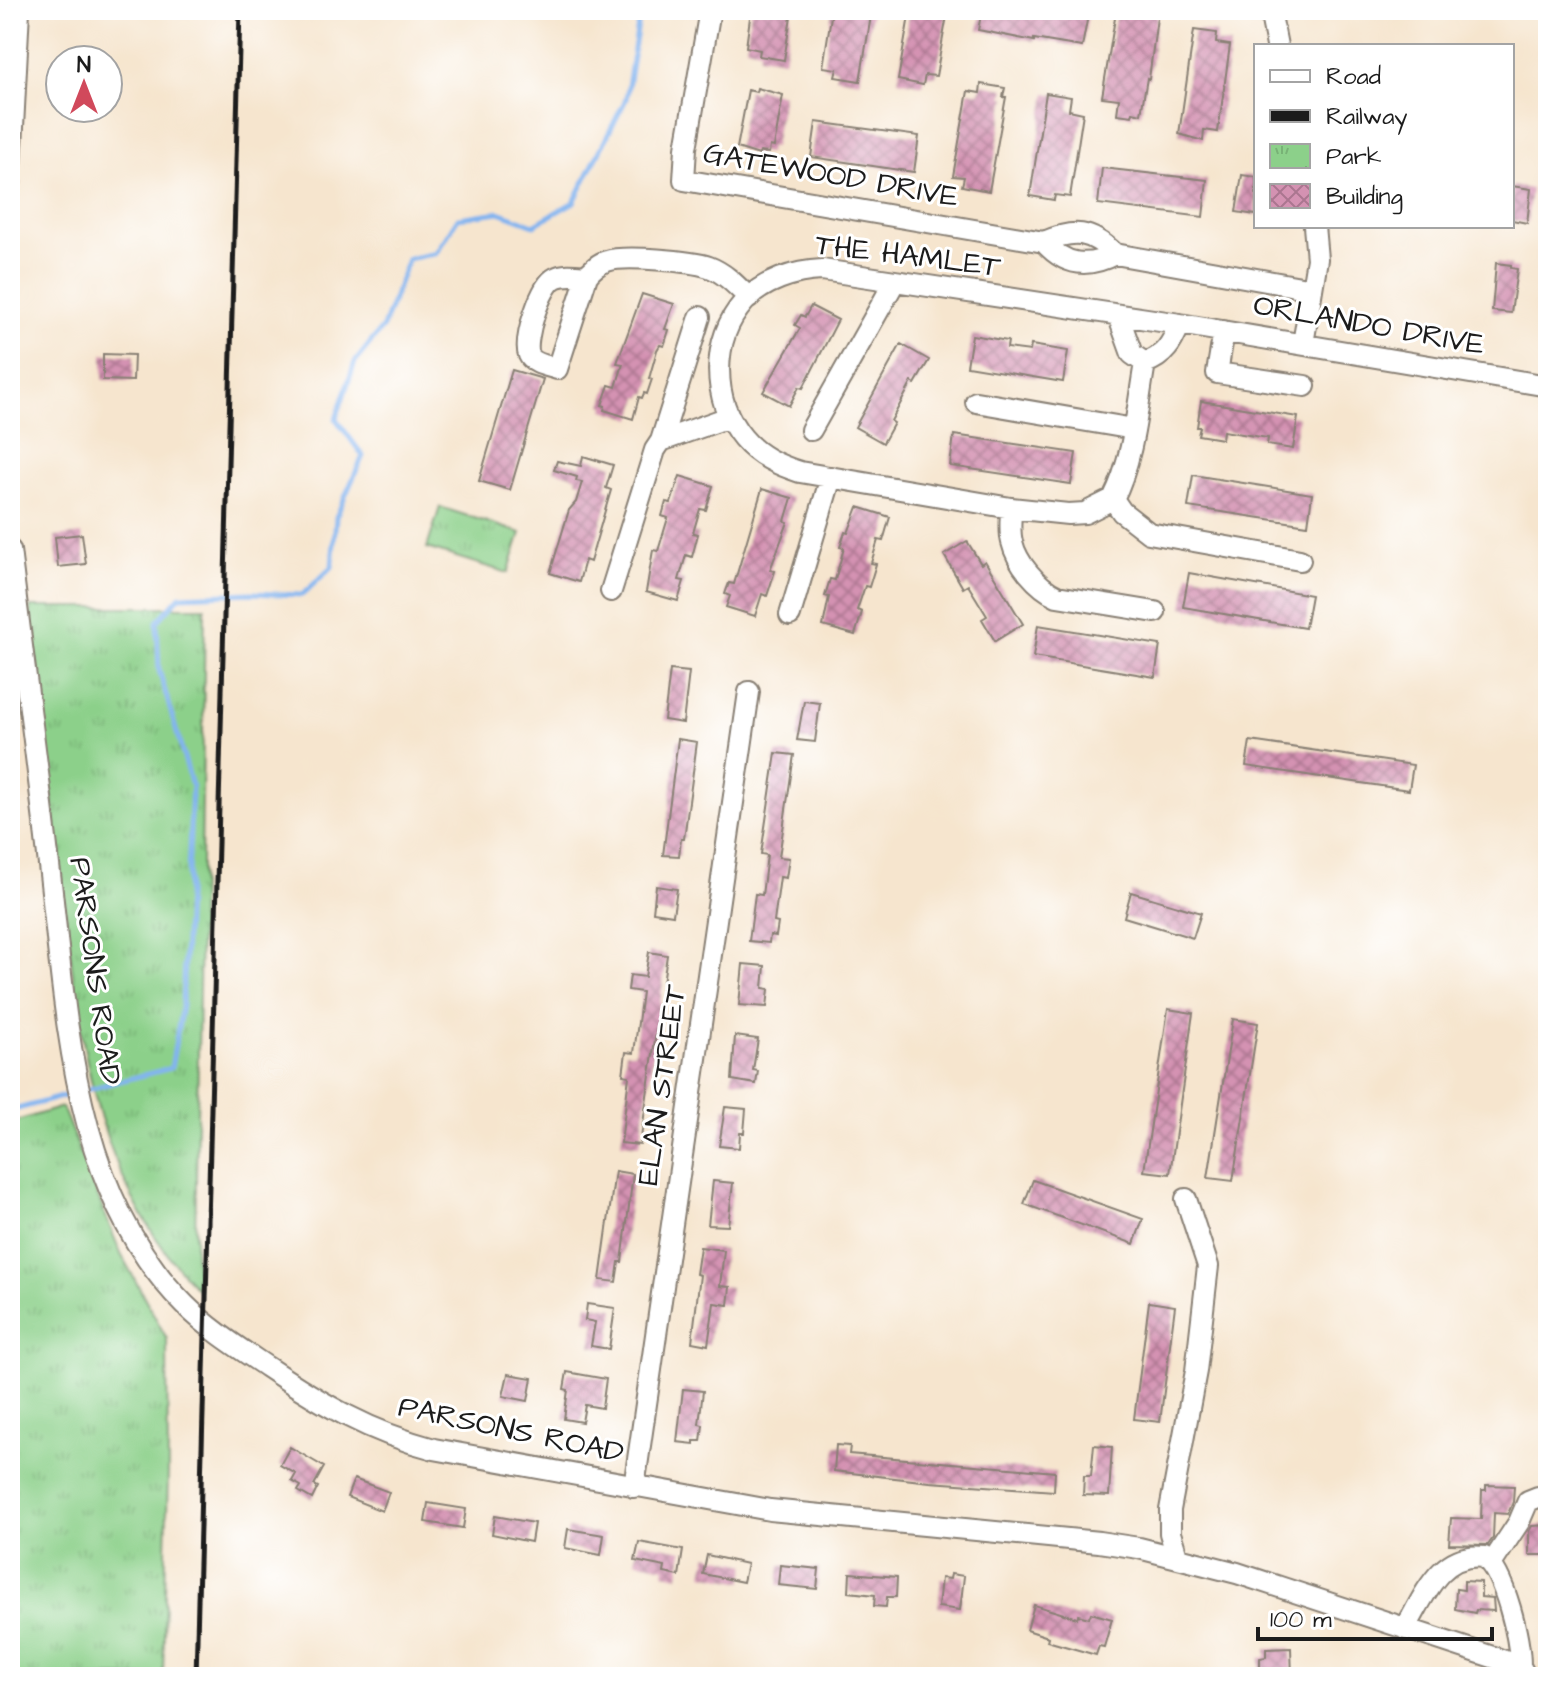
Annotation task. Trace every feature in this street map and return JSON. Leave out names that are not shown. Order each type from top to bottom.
[{"type":"street","points":[[10,186],[19,10]]},
{"type":"street","name":"GATEWOOD DRIVE","points":[[710,10],[686,148],[684,180],[1044,242],[1065,233],[1082,234],[1101,241],[1115,254],[1312,289]]},
{"type":"street","points":[[1270,10],[1277,44]]},
{"type":"street","points":[[1303,344],[1317,259],[1314,228]]},
{"type":"street","name":"GATEWOOD DRIVE","points":[[1044,242],[1056,256],[1075,261],[1098,263],[1115,254]]},
{"type":"street","points":[[587,276],[608,260],[663,260],[708,266],[726,276],[749,298]]},
{"type":"street","name":"THE HAMLET","points":[[1113,499],[1085,513],[1068,514],[1011,508],[800,472],[767,458],[742,438],[729,417],[722,397],[719,366],[722,346],[731,323],[749,298],[774,281],[822,270],[1180,324]]},
{"type":"street","points":[[811,430],[895,281]]},
{"type":"street","points":[[1118,315],[1132,354],[1145,363]]},
{"type":"street","points":[[611,591],[700,317]]},
{"type":"street","points":[[1145,363],[1158,358],[1165,351],[1180,324]]},
{"type":"street","name":"ORLANDO DRIVE","points":[[1180,324],[1548,386]]},
{"type":"street","points":[[1224,331],[1217,373],[1305,386]]},
{"type":"street","points":[[1145,363],[1122,483],[1113,499],[1122,512],[1149,533],[1300,560]]},
{"type":"street","points":[[976,402],[1134,429]]},
{"type":"street","points":[[661,441],[729,417]]},
{"type":"street","points":[[790,615],[831,477]]},
{"type":"street","points":[[1011,508],[1012,544],[1034,581],[1046,591],[1057,596],[1155,612]]},
{"type":"street","name":"PARSONS ROAD","points":[[10,550],[66,1011],[83,1107],[118,1206],[144,1254],[187,1306],[255,1359],[345,1417],[395,1438],[462,1455],[770,1510],[1099,1542],[1177,1556],[1344,1607],[1523,1671]]},
{"type":"street","name":"ELAN STREET","points":[[634,1487],[749,692]]},
{"type":"street","points":[[1177,1556],[1170,1533],[1170,1510],[1196,1371],[1208,1266],[1186,1199]]},
{"type":"street","points":[[1492,1563],[1519,1522],[1528,1501],[1548,1497]]},
{"type":"street","points":[[1405,1629],[1434,1579],[1452,1561],[1484,1557],[1492,1563],[1508,1603],[1523,1671]]},
{"type":"green space","points":[[440,507],[521,533],[508,573],[427,548]]},
{"type":"green space","points":[[30,607],[205,607],[195,1250],[198,1290],[162,1246],[133,1200],[112,1151],[96,1100],[76,994]]},
{"type":"green space","points":[[62,1107],[121,1254],[167,1339],[168,1472],[163,1677],[10,1677],[10,1123]]},
{"type":"building","points":[[751,10],[792,10],[784,60],[759,56],[760,50],[746,47]]},
{"type":"building","points":[[832,10],[872,10],[860,81],[835,77],[837,69],[823,67]]},
{"type":"building","points":[[910,10],[948,10],[936,76],[925,75],[923,85],[898,80]]},
{"type":"building","points":[[982,10],[1089,10],[1082,47],[978,30]]},
{"type":"building","points":[[1132,10],[1158,10],[1141,114],[1133,112],[1132,116],[1117,114],[1119,99],[1102,97],[1116,12],[1131,15]]},
{"type":"building","points":[[1194,30],[1217,33],[1216,43],[1230,45],[1218,132],[1204,130],[1203,141],[1179,134]]},
{"type":"building","points":[[981,84],[1005,88],[1003,97],[1006,97],[989,191],[962,186],[964,177],[953,176],[968,91],[980,93]]},
{"type":"building","points":[[757,88],[783,95],[774,147],[770,146],[769,153],[760,152],[759,155],[737,148],[748,90],[756,92]]},
{"type":"building","points":[[1046,93],[1071,97],[1069,110],[1083,113],[1070,197],[1055,195],[1054,200],[1030,196]]},
{"type":"building","points":[[816,122],[919,136],[914,172],[811,157]]},
{"type":"building","points":[[1102,168],[1207,180],[1203,217],[1098,204]]},
{"type":"building","points":[[1242,175],[1254,177],[1254,215],[1236,212]]},
{"type":"building","points":[[1514,186],[1531,189],[1527,223],[1514,220]]},
{"type":"building","points":[[1496,263],[1517,269],[1511,313],[1492,311]]},
{"type":"building","points":[[642,294],[674,304],[665,329],[669,330],[664,346],[660,345],[657,350],[647,394],[639,397],[633,419],[604,410],[605,406],[602,405],[609,385],[616,387],[623,364],[617,363]]},
{"type":"building","points":[[811,306],[838,320],[803,388],[799,387],[789,406],[763,392],[800,328],[795,325],[801,315],[805,317]]},
{"type":"building","points":[[972,335],[1008,341],[1007,348],[1030,351],[1031,345],[1068,351],[1063,382],[967,366]]},
{"type":"building","points":[[901,344],[929,360],[915,384],[912,382],[883,443],[855,427]]},
{"type":"building","points":[[103,354],[134,355],[133,381],[103,380]]},
{"type":"building","points":[[512,370],[543,379],[510,490],[479,481]]},
{"type":"building","points":[[1201,401],[1298,417],[1293,449],[1267,445],[1268,438],[1223,431],[1222,439],[1198,435]]},
{"type":"building","points":[[954,435],[1076,453],[1071,484],[950,466]]},
{"type":"building","points":[[583,456],[613,465],[606,488],[611,490],[590,562],[585,560],[579,582],[550,573],[569,510],[576,502],[582,482],[576,481],[577,477],[554,470],[557,461],[581,466]]},
{"type":"building","points":[[1193,475],[1312,494],[1308,525],[1188,507]]},
{"type":"building","points":[[680,476],[713,486],[706,510],[700,509],[693,533],[698,534],[692,557],[686,555],[679,580],[684,581],[678,601],[646,592],[653,550],[658,551],[668,518],[662,516],[666,502],[671,503]]},
{"type":"building","points":[[762,489],[792,498],[785,521],[788,522],[770,570],[775,571],[767,596],[762,594],[755,616],[726,607],[730,596],[725,594],[729,583],[734,584]]},
{"type":"building","points":[[858,507],[890,517],[883,541],[878,540],[871,563],[876,564],[869,587],[865,586],[857,610],[862,612],[855,635],[823,626],[829,597],[825,596],[830,579],[835,580],[844,548],[840,547]]},
{"type":"building","points":[[82,534],[86,564],[58,567],[55,537]]},
{"type":"building","points":[[967,541],[981,564],[985,561],[1023,624],[995,641],[982,619],[987,616],[968,585],[963,588],[944,555]]},
{"type":"building","points":[[1189,573],[1311,595],[1305,628],[1183,607]]},
{"type":"building","points":[[1038,625],[1160,645],[1155,677],[1033,657]]},
{"type":"building","points":[[670,670],[689,672],[683,723],[664,720]]},
{"type":"building","points":[[804,701],[820,703],[815,742],[797,740]]},
{"type":"building","points":[[678,739],[697,742],[679,856],[663,855]]},
{"type":"building","points":[[1250,741],[1413,765],[1409,790],[1246,766]]},
{"type":"building","points":[[776,753],[794,755],[779,857],[789,858],[786,878],[780,877],[774,922],[778,923],[776,936],[770,935],[769,943],[749,941],[755,894],[762,895],[767,855],[761,854]]},
{"type":"building","points":[[656,886],[677,889],[673,915],[653,912]]},
{"type":"building","points":[[1131,892],[1201,913],[1193,938],[1124,917]]},
{"type":"building","points":[[649,952],[667,955],[640,1145],[621,1143],[629,1076],[623,1075],[626,1052],[634,1053],[642,992],[628,990],[630,975],[645,977]]},
{"type":"building","points":[[743,964],[765,966],[763,988],[769,989],[767,1007],[739,1005]]},
{"type":"building","points":[[1168,1009],[1193,1013],[1170,1174],[1144,1171]]},
{"type":"building","points":[[1233,1019],[1258,1023],[1233,1181],[1208,1178]]},
{"type":"building","points":[[735,1036],[758,1039],[753,1070],[758,1071],[756,1084],[732,1080]]},
{"type":"building","points":[[725,1107],[746,1109],[739,1148],[719,1146]]},
{"type":"building","points":[[615,1171],[633,1174],[622,1262],[619,1262],[616,1282],[600,1280]]},
{"type":"building","points":[[1033,1180],[1143,1219],[1134,1244],[1024,1204]]},
{"type":"building","points":[[713,1181],[733,1183],[728,1226],[708,1225]]},
{"type":"building","points":[[700,1247],[724,1250],[720,1286],[730,1287],[728,1305],[714,1303],[708,1345],[692,1342]]},
{"type":"building","points":[[1149,1302],[1175,1306],[1160,1422],[1134,1419]]},
{"type":"building","points":[[587,1304],[615,1308],[609,1349],[591,1346],[595,1322],[585,1320]]},
{"type":"building","points":[[567,1372],[606,1379],[602,1408],[585,1405],[582,1422],[564,1419]]},
{"type":"building","points":[[508,1374],[532,1378],[528,1401],[503,1396]]},
{"type":"building","points":[[683,1389],[703,1391],[699,1424],[703,1425],[701,1441],[694,1441],[694,1444],[677,1442]]},
{"type":"building","points":[[836,1445],[850,1446],[849,1454],[1055,1472],[1054,1491],[834,1471]]},
{"type":"building","points":[[1094,1445],[1112,1447],[1109,1496],[1083,1495],[1084,1476],[1091,1476]]},
{"type":"building","points":[[290,1447],[324,1467],[314,1485],[318,1487],[312,1499],[298,1491],[301,1486],[292,1481],[296,1474],[280,1465]]},
{"type":"building","points":[[354,1479],[389,1492],[382,1511],[347,1497]]},
{"type":"building","points":[[1486,1485],[1514,1486],[1508,1514],[1494,1513],[1493,1538],[1488,1545],[1449,1544],[1451,1518],[1481,1519],[1482,1490],[1486,1490]]},
{"type":"building","points":[[428,1503],[466,1509],[463,1528],[425,1522]]},
{"type":"building","points":[[495,1516],[534,1523],[531,1542],[492,1534]]},
{"type":"building","points":[[1548,1525],[1548,1555],[1529,1555],[1529,1531],[1532,1526]]},
{"type":"building","points":[[568,1529],[604,1535],[601,1555],[565,1548]]},
{"type":"building","points":[[639,1542],[683,1550],[679,1576],[664,1573],[665,1567],[635,1561]]},
{"type":"building","points":[[707,1555],[747,1564],[743,1582],[703,1574]]},
{"type":"building","points":[[780,1565],[819,1569],[817,1589],[778,1585]]},
{"type":"building","points":[[850,1573],[897,1577],[896,1597],[887,1597],[886,1607],[874,1606],[875,1595],[849,1592]]},
{"type":"building","points":[[951,1574],[964,1576],[960,1610],[938,1607],[941,1578],[950,1579]]},
{"type":"building","points":[[1464,1581],[1481,1582],[1481,1597],[1493,1598],[1494,1611],[1476,1610],[1475,1613],[1455,1609],[1456,1589],[1464,1590]]},
{"type":"building","points":[[1034,1605],[1077,1618],[1078,1615],[1089,1618],[1091,1613],[1112,1619],[1104,1647],[1099,1646],[1096,1655],[1047,1641],[1048,1637],[1027,1630]]},
{"type":"building","points":[[1291,1648],[1292,1677],[1260,1677],[1260,1658],[1266,1657],[1266,1649]]},
{"type":"waterway","points":[[85,1090],[171,1068],[182,1005],[192,786],[159,670],[157,622],[180,596],[251,593],[302,595],[332,567],[336,517],[363,456],[336,419],[355,362],[383,327],[408,259],[436,253],[458,218],[499,212],[534,225],[574,202],[626,99],[638,10]]},
{"type":"waterway","points":[[10,1111],[76,1093]]},
{"type":"railway","points":[[196,1677],[240,10]]}]
